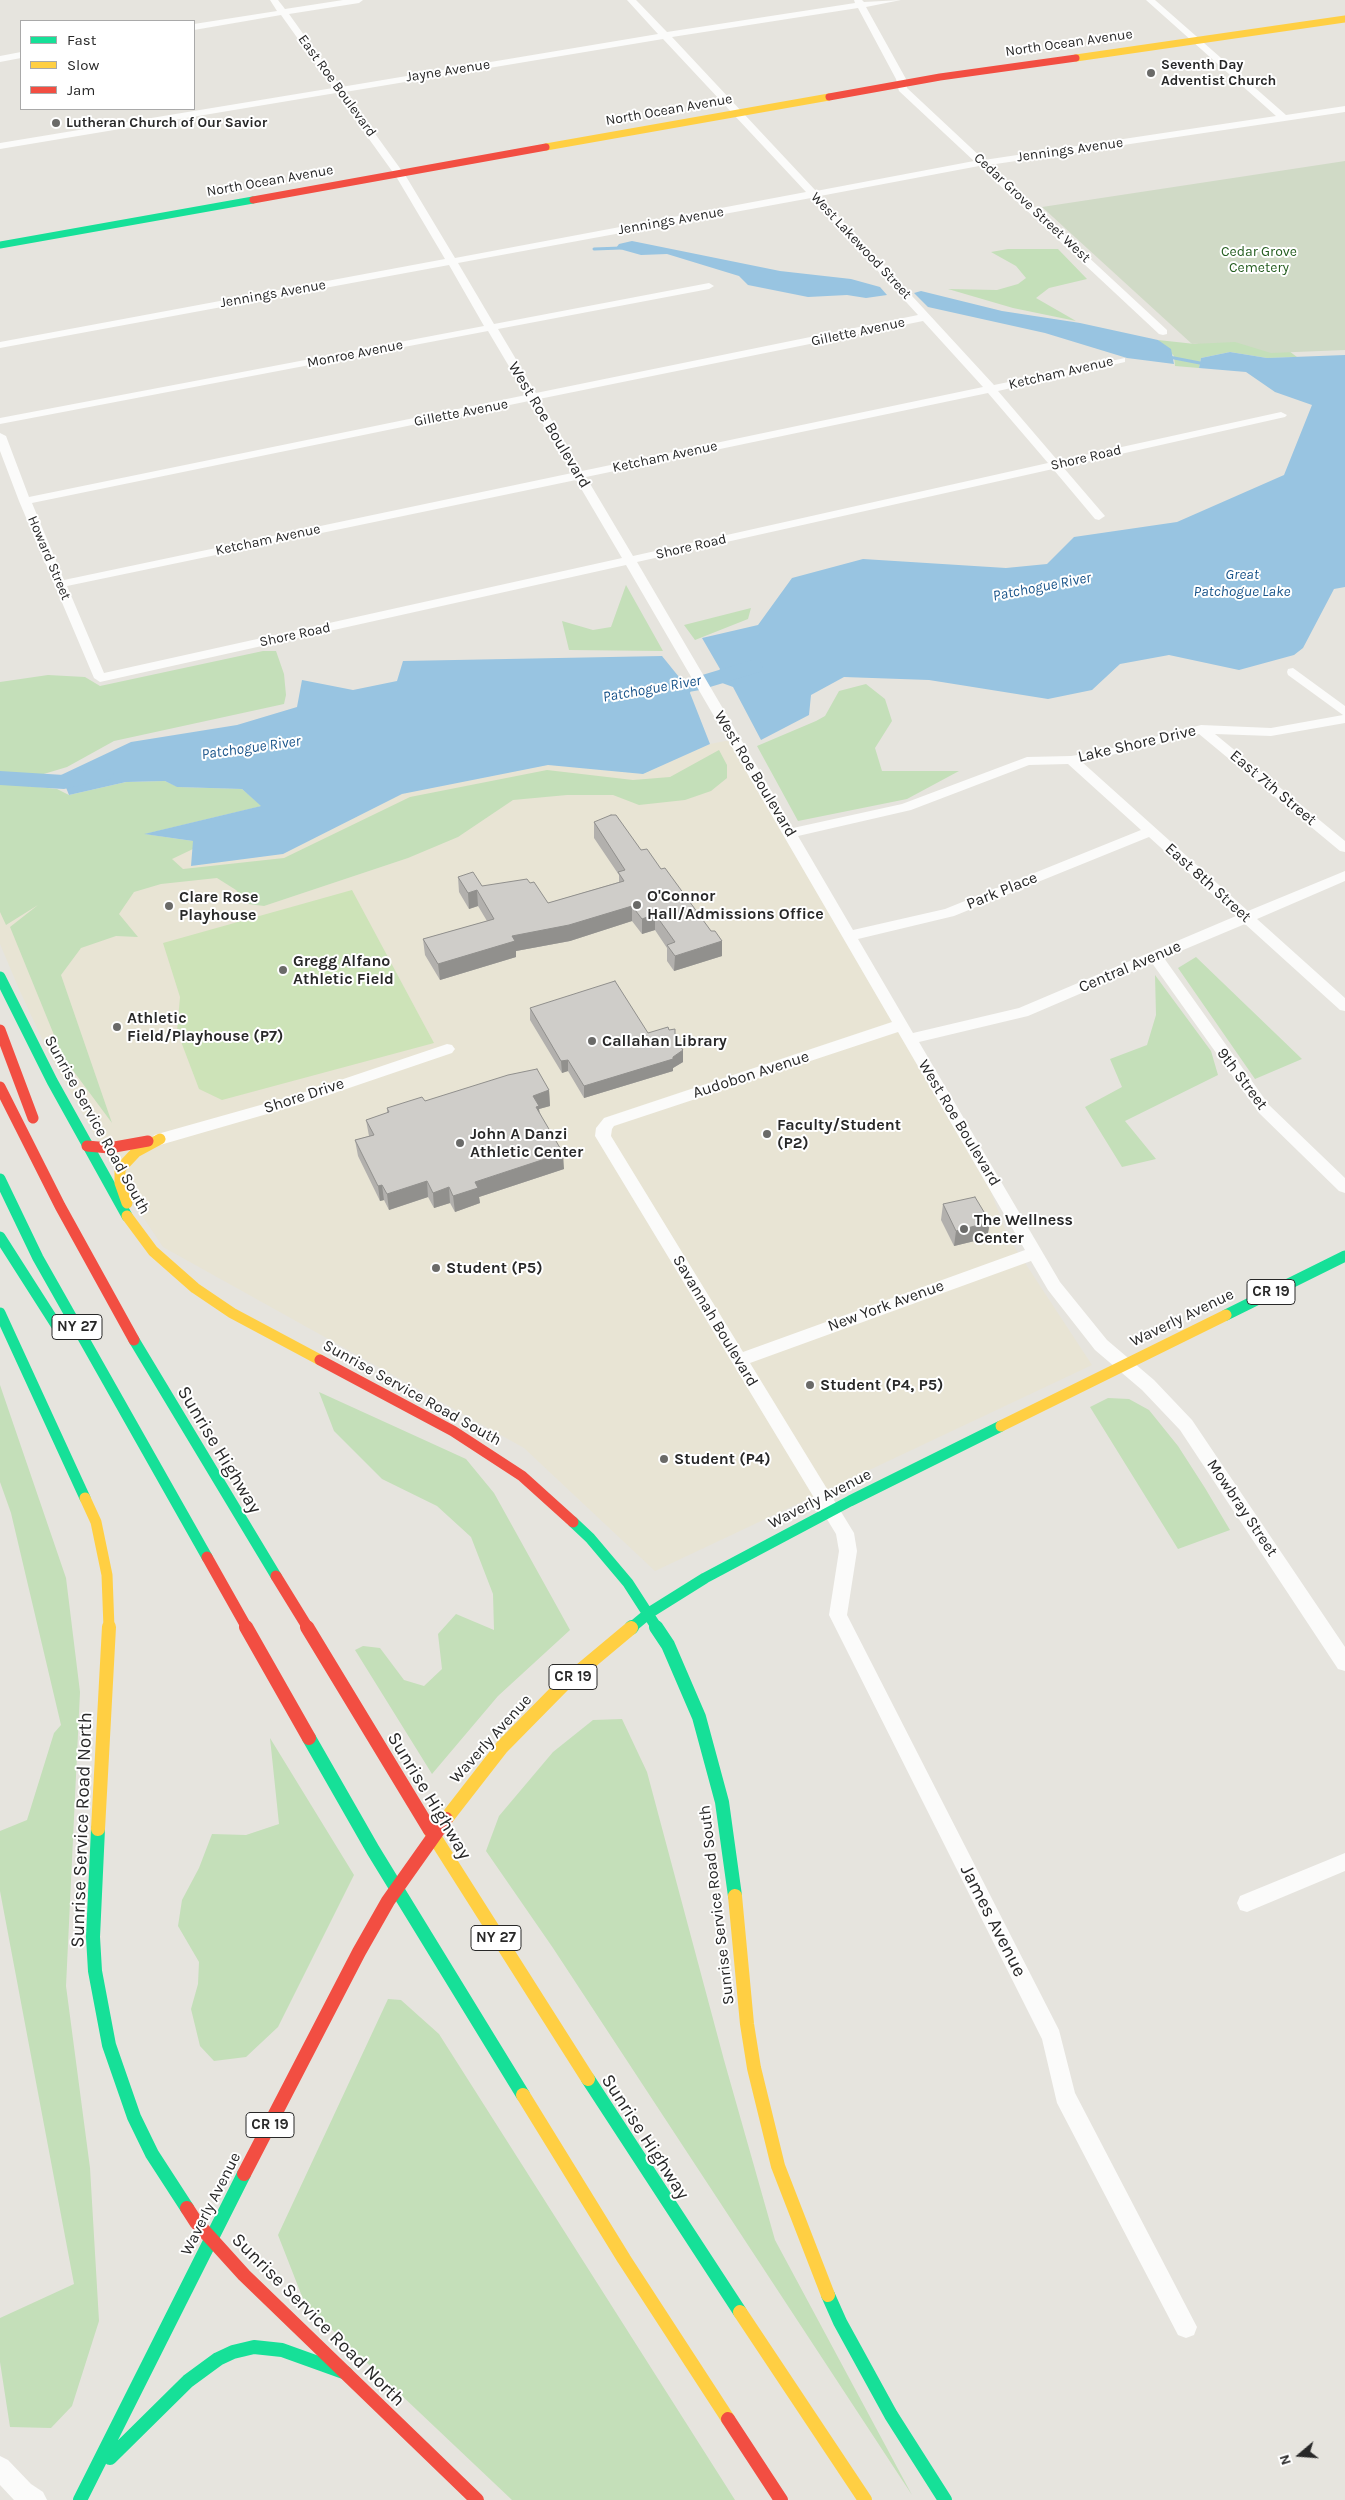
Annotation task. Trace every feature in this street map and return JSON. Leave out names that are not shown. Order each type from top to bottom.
[{"type":"main road","name":"North Ocean Avenue","points":[[0,245],[901,84],[1345,19]]},
{"type":"main road","name":"Sunrise Service Road South","points":[[0,977],[87,1146],[136,1231],[174,1271],[232,1313],[453,1431],[522,1476],[546,1495],[590,1538],[628,1583],[649,1613],[668,1645],[685,1681],[699,1717],[716,1776],[728,1842],[754,2068],[778,2166],[817,2270],[840,2322],[891,2415],[945,2500]]},
{"type":"main road","points":[[0,1030],[28,1104],[60,1206]]},
{"type":"main road","name":"Sunrise Highway","points":[[0,1087],[60,1206],[196,1448],[451,1866],[668,2206],[865,2500]]},
{"type":"main road","points":[[87,1146],[118,1147],[160,1139]]},
{"type":"main road","points":[[136,1231],[120,1182],[120,1169],[136,1152],[160,1139]]},
{"type":"main road","name":"NY 27","points":[[0,1179],[38,1258],[158,1474],[364,1834],[462,1998],[624,2260],[781,2500]]},
{"type":"main road","points":[[0,1237],[68,1343]]},
{"type":"main road","name":"Waverly Avenue","points":[[80,2500],[211,2238],[328,2011],[359,1952],[393,1894],[442,1822],[502,1747],[564,1684],[649,1613],[720,1570],[1124,1364],[1345,1256]]},
{"type":"main road","name":"Sunrise Service Road North","points":[[0,1313],[90,1506],[96,1522],[107,1575],[109,1630],[94,1896],[94,1937],[96,1971],[109,2045],[122,2085],[152,2154],[182,2204],[211,2238],[244,2275],[477,2500]]},
{"type":"main road","points":[[91,1375],[158,1474]]},
{"type":"main road","points":[[93,2474],[188,2381],[218,2359],[233,2352],[254,2347],[282,2350],[346,2373]]},
{"type":"street","name":"East Roe Boulevard","points":[[274,0],[398,173]]},
{"type":"street","points":[[195,27],[359,0]]},
{"type":"street","name":"West Lakewood Street","points":[[631,0],[739,113],[926,317],[991,389],[1099,516]]},
{"type":"street","name":"Jayne Avenue","points":[[0,146],[859,2],[897,0]]},
{"type":"street","points":[[1150,0],[1284,118]]},
{"type":"street","name":"Cedar Grove Street West","points":[[859,2],[901,79],[902,89],[1163,332]]},
{"type":"street","points":[[0,59],[20,55]]},
{"type":"street","name":"Jennings Avenue","points":[[0,345],[983,163],[1345,109]]},
{"type":"street","name":"West Roe Boulevard","points":[[398,173],[580,475],[909,1039],[972,1141],[1034,1253],[1073,1313],[1101,1346],[1124,1364]]},
{"type":"street","name":"Monroe Avenue","points":[[0,421],[709,286]]},
{"type":"street","name":"Gillette Avenue","points":[[25,501],[926,317]]},
{"type":"street","name":"Ketcham Avenue","points":[[61,584],[1121,360]]},
{"type":"street","name":"Shore Road","points":[[100,678],[1281,414]]},
{"type":"street","name":"Howard Street","points":[[0,436],[25,501],[100,678]]},
{"type":"street","points":[[1293,672],[1345,712]]},
{"type":"street","name":"Lake Shore Drive","points":[[790,833],[906,807],[1027,761],[1071,760],[1096,756],[1201,729],[1271,732],[1345,719]]},
{"type":"street","name":"East 7th Street","points":[[1201,729],[1345,848]]},
{"type":"street","name":"East 8th Street","points":[[1071,760],[1345,1006]]},
{"type":"street","name":"Park Place","points":[[849,936],[949,913],[1151,832]]},
{"type":"street","name":"Central Avenue","points":[[909,1039],[1023,1012],[1345,876]]},
{"type":"street","name":"9th Street","points":[[1155,957],[1255,1098],[1292,1138],[1345,1187]]},
{"type":"street","name":"Audobon Avenue","points":[[604,1128],[608,1122],[901,1025]]},
{"type":"street","name":"Shore Drive","points":[[160,1139],[300,1099],[447,1049]]},
{"type":"street","name":"Savannah Boulevard","points":[[604,1128],[603,1136],[831,1513]]},
{"type":"street","name":"New York Avenue","points":[[739,1360],[1034,1253]]},
{"type":"street","name":"Mowbray Street","points":[[1124,1364],[1148,1385],[1186,1425],[1345,1663]]},
{"type":"street","name":"James Avenue","points":[[831,1513],[845,1533],[848,1551],[838,1615],[1052,2037],[1065,2096],[1186,2327]]},
{"type":"street","points":[[1246,1902],[1345,1862]]},
{"type":"street","points":[[0,2468],[23,2492],[35,2500]]},
{"type":"shaded area","points":[[735,741],[972,1141],[1008,1237],[1092,1365],[655,1571],[524,1448],[163,1247],[127,1193],[48,1052],[19,989],[0,944],[0,886],[193,841],[192,866],[283,854],[402,794],[548,765],[643,774],[710,744]]},
{"type":"green space","name":"Cedar Grove Cemetery","points":[[1345,161],[1345,350],[1271,353],[1235,342],[1192,344],[1042,207]]},
{"type":"green space","points":[[1008,249],[1058,249],[1087,279],[1049,288],[1036,298],[1076,321],[1013,308],[948,289],[997,290],[1018,284],[1026,278],[1016,266],[991,252]]},
{"type":"green space","points":[[1215,338],[1289,351],[1297,357],[1267,358],[1230,352],[1201,358],[1199,368],[1175,366],[1174,356],[1158,340],[1195,344]]},
{"type":"green space","points":[[626,585],[663,651],[569,650],[562,621],[593,630],[611,627]]},
{"type":"green space","points":[[751,608],[748,619],[695,640],[684,625]]},
{"type":"green space","points":[[263,651],[276,651],[284,674],[286,695],[284,704],[114,741],[67,767],[37,776],[0,772],[0,682],[48,675],[85,677],[100,686]]},
{"type":"green space","points":[[866,684],[885,699],[892,721],[875,748],[882,771],[959,771],[907,799],[798,821],[757,746],[825,716],[839,691]]},
{"type":"green space","points":[[719,750],[727,765],[727,778],[711,791],[685,800],[639,805],[613,795],[567,795],[513,800],[458,837],[408,858],[264,906],[248,904],[236,890],[217,878],[161,884],[134,892],[119,914],[138,937],[116,936],[81,948],[61,975],[112,1123],[63,1057],[10,927],[38,905],[6,925],[0,912],[0,783],[57,789],[69,795],[126,782],[165,781],[178,787],[242,789],[262,806],[145,834],[193,841],[193,849],[172,859],[183,869],[284,858],[410,797],[547,770],[633,780],[670,777]]},
{"type":"green space","name":"Gregg Alfano Athletic Field","points":[[352,890],[434,1043],[222,1100],[199,1089],[177,1031],[180,997],[163,943]]},
{"type":"green space","points":[[1196,957],[1302,1059],[1255,1079],[1178,968]]},
{"type":"green space","points":[[1155,975],[1211,1051],[1218,1075],[1125,1121],[1156,1159],[1122,1167],[1085,1107],[1122,1087],[1110,1059],[1147,1045],[1156,1015]]},
{"type":"green space","points":[[0,1385],[66,1578],[80,1692],[66,1986],[90,2168],[99,2321],[72,2406],[51,2428],[10,2427],[0,2362],[0,2318],[74,2284],[0,1891],[0,1831],[27,1820],[54,1733],[61,1725],[11,1513],[0,1482]]},
{"type":"green space","points":[[319,1392],[466,1459],[494,1493],[570,1630],[498,1696],[432,1774],[355,1650],[363,1646],[380,1648],[404,1680],[424,1686],[442,1669],[438,1634],[456,1614],[494,1630],[493,1594],[471,1537],[437,1506],[382,1479],[334,1431]]},
{"type":"green space","points":[[1108,1398],[1129,1399],[1149,1410],[1178,1446],[1230,1530],[1178,1549],[1090,1407]]},
{"type":"green space","points":[[622,1719],[647,1772],[724,2060],[775,2240],[912,2495],[553,1948],[486,1851],[499,1816],[553,1752],[593,1720]]},
{"type":"green space","points":[[270,1738],[354,1875],[278,2027],[246,2057],[214,2061],[200,2046],[191,2009],[198,1984],[199,1962],[178,1926],[182,1900],[199,1868],[212,1834],[246,1835],[279,1824]]},
{"type":"green space","points":[[388,1999],[401,2000],[439,2034],[735,2500],[512,2500],[305,2304],[278,2235]]},
{"type":"water","points":[[632,241],[780,271],[851,279],[880,287],[887,295],[866,298],[847,295],[808,297],[748,285],[739,276],[667,254],[641,255],[616,248],[619,244]]},
{"type":"water","points":[[921,291],[1002,311],[1080,323],[1158,340],[1171,349],[1174,364],[1127,358],[1045,333],[928,307],[914,293]]},
{"type":"water","name":"Great Patchogue Lake","points":[[1230,352],[1267,358],[1345,355],[1345,587],[1334,589],[1303,648],[1294,655],[1239,670],[1169,655],[1120,664],[1092,690],[1048,699],[929,680],[844,677],[811,695],[809,715],[761,740],[733,687],[714,680],[720,669],[702,638],[758,625],[792,578],[863,559],[1006,568],[1047,564],[1074,537],[1177,522],[1284,475],[1312,405],[1275,392],[1246,372],[1199,368],[1201,358]]},
{"type":"water","points":[[662,656],[679,677],[692,685],[690,693],[710,744],[643,774],[548,765],[402,794],[283,854],[191,866],[193,841],[144,834],[261,806],[242,789],[177,787],[165,781],[126,782],[69,795],[61,775],[131,742],[237,725],[297,707],[302,680],[353,690],[397,681],[403,661]]},
{"type":"building","points":[[611,815],[616,815],[641,850],[647,849],[661,869],[665,868],[711,931],[715,931],[722,941],[675,956],[667,945],[675,942],[655,914],[642,919],[632,906],[569,925],[512,936],[515,941],[438,964],[423,939],[494,919],[477,890],[468,893],[458,877],[473,872],[482,886],[527,879],[530,883],[534,882],[548,903],[624,881],[618,872],[625,870],[594,822]]},
{"type":"building","points":[[615,981],[648,1033],[668,1027],[669,1030],[675,1029],[675,1039],[683,1050],[673,1059],[584,1086],[568,1060],[561,1061],[530,1008]]},
{"type":"building","name":"John A Danzi Athletic Center","points":[[537,1069],[549,1090],[533,1096],[539,1106],[536,1107],[563,1153],[475,1182],[478,1188],[453,1196],[449,1187],[433,1193],[427,1181],[387,1194],[382,1185],[378,1186],[355,1140],[374,1135],[366,1120],[389,1112],[387,1108],[422,1097],[425,1101],[508,1075]]},
{"type":"building","points":[[975,1197],[990,1222],[956,1231],[943,1204]]},
{"type":"waterway","points":[[594,249],[621,248]]},
{"type":"waterway","points":[[1169,357],[1205,364]]},
{"type":"waterway","name":"Patchogue River","points":[[655,691],[692,685],[752,667]]},
{"type":"waterway","name":"Patchogue River","points":[[0,778],[64,782],[102,774]]},
{"type":"traffic: fast","points":[[0,245],[253,200]]},
{"type":"traffic: fast","points":[[0,977],[52,1081],[127,1216]]},
{"type":"traffic: fast","points":[[0,1179],[38,1258],[207,1557]]},
{"type":"traffic: fast","points":[[0,1237],[60,1331]]},
{"type":"traffic: fast","points":[[1226,1315],[1345,1256]]},
{"type":"traffic: fast","points":[[0,1313],[85,1498]]},
{"type":"traffic: fast","points":[[134,1340],[276,1576]]},
{"type":"traffic: fast","points":[[631,1628],[649,1613],[705,1578],[850,1501],[1001,1426]]},
{"type":"traffic: fast","points":[[573,1522],[590,1538],[628,1583],[668,1645],[699,1717],[722,1802],[735,1896]]},
{"type":"traffic: fast","points":[[309,1738],[373,1850],[523,2095]]},
{"type":"traffic: fast","points":[[98,1829],[93,1937],[95,1971],[109,2045],[134,2117],[152,2154],[187,2208]]},
{"type":"traffic: fast","points":[[588,2079],[740,2312]]},
{"type":"traffic: fast","points":[[80,2500],[244,2174]]},
{"type":"traffic: fast","points":[[828,2295],[840,2322],[891,2415],[945,2500]]},
{"type":"traffic: fast","points":[[110,2458],[188,2381],[218,2359],[233,2352],[254,2347],[282,2350],[346,2373]]},
{"type":"traffic: slow","points":[[1076,58],[1345,19]]},
{"type":"traffic: slow","points":[[546,147],[829,97]]},
{"type":"traffic: slow","points":[[127,1203],[120,1183],[120,1169],[136,1152],[160,1139]]},
{"type":"traffic: slow","points":[[127,1216],[153,1251],[195,1288],[232,1313],[320,1360]]},
{"type":"traffic: slow","points":[[1001,1426],[1226,1315]]},
{"type":"traffic: slow","points":[[85,1498],[96,1522],[107,1575],[109,1630],[98,1829]]},
{"type":"traffic: slow","points":[[446,1819],[502,1747],[564,1684],[631,1628]]},
{"type":"traffic: slow","points":[[430,1830],[588,2079]]},
{"type":"traffic: slow","points":[[735,1896],[747,2024],[754,2068],[778,2166],[828,2295]]},
{"type":"traffic: slow","points":[[523,2095],[624,2259],[728,2419]]},
{"type":"traffic: slow","points":[[740,2312],[865,2500]]},
{"type":"traffic: jam","points":[[829,97],[940,77],[1076,58]]},
{"type":"traffic: jam","points":[[253,200],[546,147]]},
{"type":"traffic: jam","points":[[0,1030],[33,1118]]},
{"type":"traffic: jam","points":[[0,1087],[60,1206],[134,1340]]},
{"type":"traffic: jam","points":[[87,1146],[109,1148],[148,1141]]},
{"type":"traffic: jam","points":[[320,1360],[453,1431],[522,1476],[573,1522]]},
{"type":"traffic: jam","points":[[207,1557],[309,1738]]},
{"type":"traffic: jam","points":[[276,1576],[430,1830]]},
{"type":"traffic: jam","points":[[244,2174],[359,1952],[388,1901],[446,1819]]},
{"type":"traffic: jam","points":[[187,2208],[196,2222],[244,2275],[477,2500]]},
{"type":"traffic: jam","points":[[728,2419],[781,2500]]},
{"type":"place","name":"Seventh Day Adventist Church","points":[[1151,73]]},
{"type":"place","name":"Lutheran Church of Our Savior","points":[[56,123]]},
{"type":"place","name":"O'Connor Hall/Admissions Office","points":[[637,905]]},
{"type":"place","name":"Clare Rose Playhouse","points":[[169,906]]},
{"type":"place","name":"Gregg Alfano Athletic Field","points":[[283,970]]},
{"type":"place","name":"Athletic Field/Playhouse (P7)","points":[[117,1027]]},
{"type":"place","name":"Callahan Library","points":[[592,1041]]},
{"type":"place","name":"Faculty/Student (P2)","points":[[767,1134]]},
{"type":"place","name":"John A Danzi Athletic Center","points":[[460,1143]]},
{"type":"place","name":"The Wellness Center","points":[[964,1229]]},
{"type":"place","name":"Student (P5)","points":[[436,1268]]},
{"type":"place","name":"Student (P4, P5)","points":[[810,1385]]},
{"type":"place","name":"Student (P4)","points":[[664,1459]]}]
